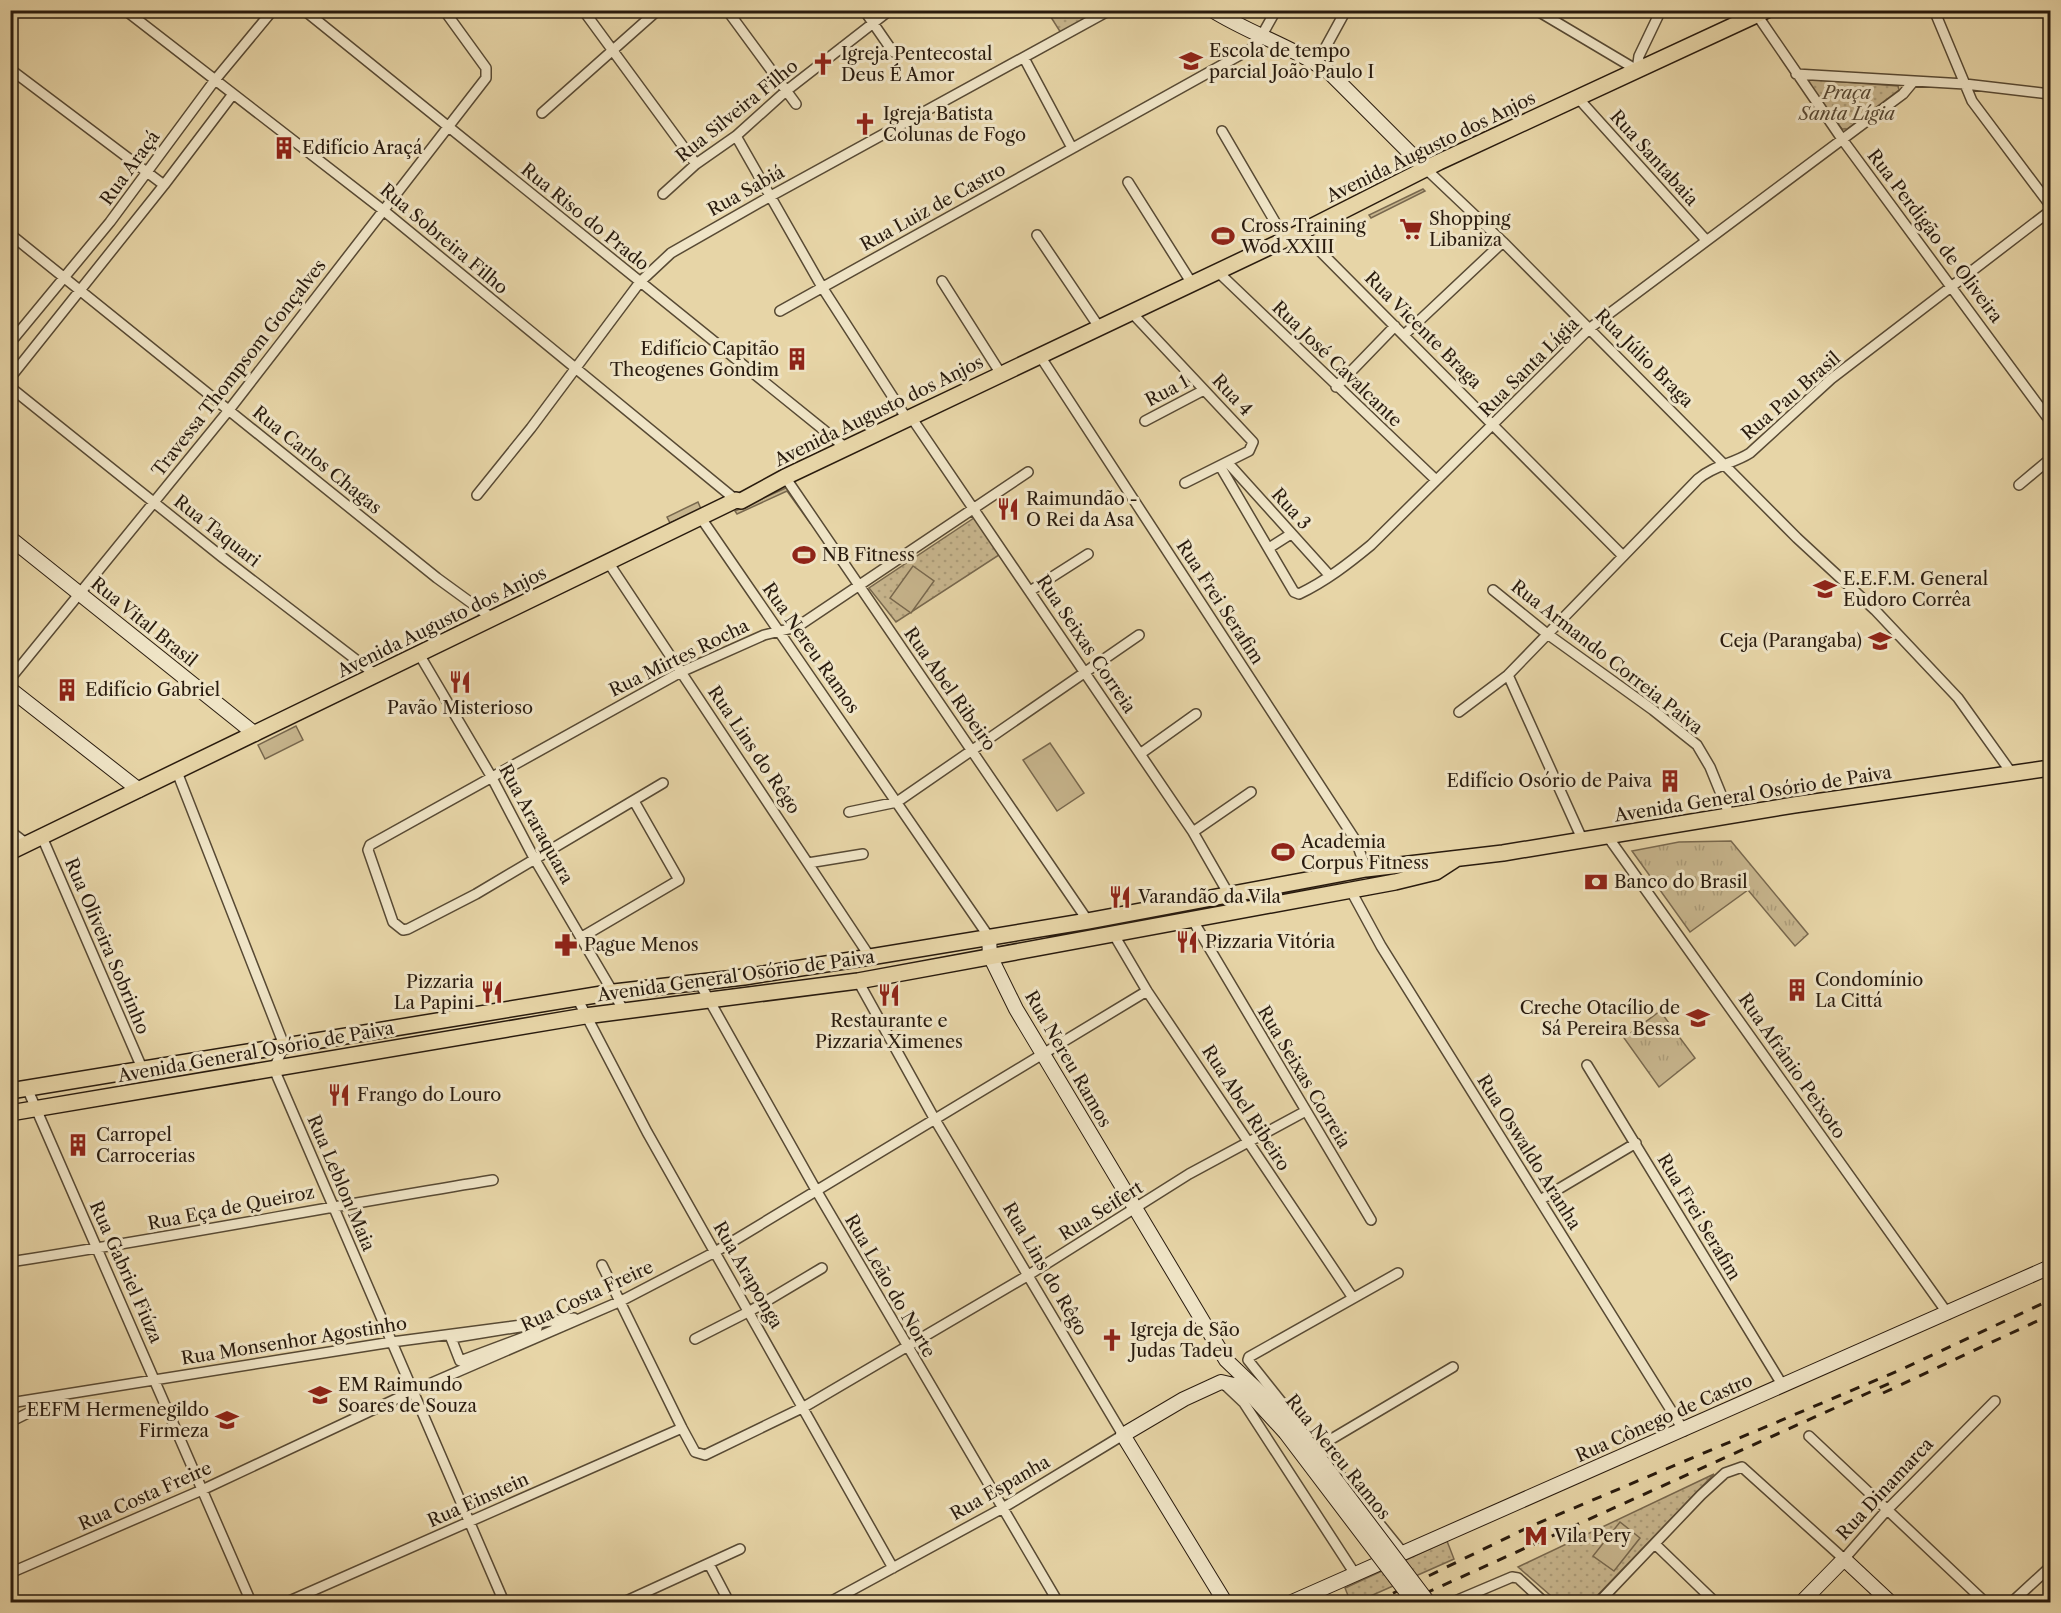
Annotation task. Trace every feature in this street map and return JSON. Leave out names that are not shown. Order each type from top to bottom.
[{"type":"main road","name":"Avenida Augusto dos Anjos","points":[[10,852],[736,500],[741,501],[785,477],[1191,282],[1301,232],[1426,169],[1760,12]]},
{"type":"main road","name":"Avenida General Osório de Paiva","points":[[10,1091],[614,992],[870,957],[1088,921],[1366,869],[1461,856],[1503,854],[1730,816],[2050,768]]},
{"type":"main road","name":"Avenida General Osório de Paiva","points":[[10,1113],[585,1016],[858,981],[1114,935],[1436,872],[1461,856]]},
{"type":"main road","points":[[491,1012],[496,1031]]},
{"type":"street","name":"Rua Sobreira Filho","points":[[125,10],[383,210],[736,500]]},
{"type":"street","name":"Rua Araçá","points":[[10,343],[65,278],[148,172],[215,80],[273,10]]},
{"type":"street","name":"Rua Riso do Prado","points":[[304,10],[846,448]]},
{"type":"street","name":"Travessa Thompsom Gonçalves","points":[[10,679],[229,410],[488,74],[444,10]]},
{"type":"street","points":[[583,10],[696,164]]},
{"type":"street","points":[[542,113],[658,10]]},
{"type":"street","points":[[728,10],[796,104]]},
{"type":"street","points":[[864,10],[893,52]]},
{"type":"street","name":"Rua Silveira Filho","points":[[663,194],[696,164],[736,136],[786,91],[890,10]]},
{"type":"street","name":"Rua Sabiá","points":[[477,495],[640,282],[671,253],[1110,10]]},
{"type":"street","name":"Rua Júlio Braga","points":[[1212,10],[1261,38],[1317,63],[1330,73],[1590,328],[1797,538],[1875,610],[1958,698],[2013,775]]},
{"type":"street","name":"Rua Luiz de Castro","points":[[780,311],[1249,50],[1261,38],[1276,10]]},
{"type":"street","points":[[1317,63],[1346,10]]},
{"type":"street","points":[[1536,10],[1637,70],[1639,56],[1661,10]]},
{"type":"street","points":[[1934,10],[1972,101],[2050,205]]},
{"type":"street","name":"Rua Perdigão de Oliveira","points":[[1760,12],[1796,74],[1842,139],[2050,421]]},
{"type":"street","points":[[1024,58],[1072,148]]},
{"type":"street","points":[[10,69],[164,185]]},
{"type":"street","points":[[1796,74],[1965,84],[2050,94]]},
{"type":"street","name":"Rua Santa Lígia","points":[[1224,465],[1280,572],[1296,594],[1315,587],[1371,545],[1590,328],[1903,94],[1913,82]]},
{"type":"street","name":"Rua Araçá","points":[[10,378],[164,185],[233,94]]},
{"type":"street","name":"Rua Santabaia","points":[[1578,98],[1706,240]]},
{"type":"street","points":[[1222,131],[1285,239]]},
{"type":"street","name":"Rua Seixas Correia","points":[[736,136],[822,287],[909,418],[975,508],[1193,832],[1228,893]]},
{"type":"street","points":[[1128,182],[1191,282]]},
{"type":"street","name":"Rua Pau Brasil","points":[[1459,712],[1508,675],[1622,555],[1698,480],[1724,463],[1738,461],[1750,453],[1831,379],[2050,211]]},
{"type":"street","name":"Rua Vicente Braga","points":[[1301,232],[1495,424],[1622,555]]},
{"type":"street","name":"Rua Carlos Chagas","points":[[10,234],[437,578],[492,618]]},
{"type":"street","points":[[1037,235],[1099,327]]},
{"type":"street","points":[[1404,335],[1503,242]]},
{"type":"street","name":"Rua José Cavalcante","points":[[1217,271],[1436,480]]},
{"type":"street","points":[[942,281],[1001,374]]},
{"type":"street","name":"Rua 4","points":[[1131,312],[1253,442],[1249,451],[1185,483]]},
{"type":"street","points":[[1336,387],[1395,326]]},
{"type":"street","name":"Rua Frei Serafim","points":[[1040,356],[1356,841],[1366,869]]},
{"type":"street","name":"Rua Taquari","points":[[10,387],[376,675]]},
{"type":"street","name":"Rua 1","points":[[1145,421],[1204,390]]},
{"type":"street","points":[[2019,485],[2050,459]]},
{"type":"street","name":"Rua 3","points":[[1224,465],[1330,576]]},
{"type":"street","name":"Rua Mirtes Rocha","points":[[534,858],[476,894],[405,930],[393,922],[368,848],[491,776],[681,672],[764,635],[781,633],[797,627],[1028,472]]},
{"type":"street","name":"Rua Abel Ribeiro","points":[[785,477],[1088,921]]},
{"type":"street","name":"Rua Nereu Ramos","points":[[700,518],[989,937],[990,956],[1016,1009],[1226,1360],[1290,1429],[1428,1602]]},
{"type":"street","points":[[1269,548],[1292,534]]},
{"type":"street","name":"Rua Vital Brasil","points":[[10,538],[255,734]]},
{"type":"street","points":[[1030,591],[1088,554]]},
{"type":"street","name":"Rua Lins do Rêgo","points":[[609,562],[870,957]]},
{"type":"street","name":"Rua Armando Correia Paiva","points":[[1493,590],[1546,633],[1653,710],[1697,745],[1710,767],[1730,816]]},
{"type":"street","points":[[849,812],[897,802],[972,748],[1139,635]]},
{"type":"street","name":"Rua Araraquara","points":[[419,654],[491,776],[534,858],[624,1011]]},
{"type":"street","points":[[1508,675],[1583,841]]},
{"type":"street","points":[[10,688],[139,790]]},
{"type":"street","points":[[1140,754],[1196,714]]},
{"type":"street","points":[[177,772],[284,1045],[274,1069]]},
{"type":"street","points":[[534,858],[663,783]]},
{"type":"street","points":[[1193,832],[1251,792]]},
{"type":"street","points":[[582,937],[679,880],[634,801]]},
{"type":"street","points":[[10,831],[27,844]]},
{"type":"street","name":"Rua Oliveira Sobrinho","points":[[42,837],[142,1068]]},
{"type":"street","name":"Rua Afrânio Peixoto","points":[[1608,837],[1948,1314]]},
{"type":"street","points":[[808,863],[863,854]]},
{"type":"street","name":"Rua Oswaldo Aranha","points":[[1350,889],[1381,946],[1683,1431]]},
{"type":"street","name":"Rua Seixas Correia","points":[[1192,919],[1304,1112],[1371,1220]]},
{"type":"street","name":"Rua Abel Ribeiro","points":[[1114,935],[1147,992],[1353,1298]]},
{"type":"street","name":"Rua Lins do Rêgo","points":[[858,981],[934,1118],[1027,1276],[1225,1602]]},
{"type":"street","name":"Rua Leão do Norte","points":[[699,982],[816,1190],[1001,1509],[1058,1602]]},
{"type":"street","name":"Rua Costa Freire","points":[[10,1573],[202,1490],[413,1391],[621,1301],[715,1252],[934,1118],[1147,992]]},
{"type":"street","name":"Rua Araponga","points":[[577,998],[715,1252],[804,1407],[892,1568]]},
{"type":"street","name":"Rua Frei Serafim","points":[[1587,1065],[1783,1386]]},
{"type":"street","name":"Rua Leblon Maia","points":[[274,1069],[504,1602]]},
{"type":"street","name":"Rua Gabriel Fiúza","points":[[27,1088],[251,1602]]},
{"type":"street","name":"Rua Seifert","points":[[682,1428],[695,1452],[705,1455],[804,1407],[1027,1276],[1136,1210],[1189,1174],[1304,1112]]},
{"type":"street","points":[[1540,1200],[1635,1143]]},
{"type":"street","name":"Rua Eça de Queiroz","points":[[10,1262],[179,1236],[332,1205],[493,1180]]},
{"type":"street","points":[[602,1265],[682,1428]]},
{"type":"street","name":"Rua Cônego de Castro","points":[[1292,1602],[2050,1267]]},
{"type":"street","points":[[695,1339],[750,1311],[822,1268]]},
{"type":"street","points":[[1353,1298],[1398,1274]]},
{"type":"street","name":"Rua Nereu Ramos","points":[[1353,1298],[1251,1354],[1248,1360],[1404,1554]]},
{"type":"street","name":"Rua Monsenhor Agostinho","points":[[10,1403],[60,1398],[155,1380],[392,1342],[583,1317]]},
{"type":"street","points":[[532,1325],[537,1328],[535,1333],[460,1360],[450,1338],[532,1325]]},
{"type":"street","name":"Rua Espanha","points":[[1184,1399],[1200,1385],[1222,1372],[1226,1360]]},
{"type":"street","points":[[1318,1447],[1453,1367]]},
{"type":"street","points":[[1221,1382],[1244,1403],[1355,1574]]},
{"type":"street","name":"Rua Nereu Ramos","points":[[1221,1382],[1238,1386],[1290,1429],[1414,1602]]},
{"type":"street","name":"Rua Espanha","points":[[830,1602],[1001,1509],[1184,1399],[1221,1382]]},
{"type":"street","points":[[10,1422],[60,1398]]},
{"type":"street","name":"Rua Dinamarca","points":[[1802,1602],[1886,1510],[1995,1401]]},
{"type":"street","name":"Rua Einstein","points":[[287,1602],[682,1428]]},
{"type":"street","points":[[1809,1436],[1985,1602]]},
{"type":"street","points":[[1599,1602],[1656,1545],[1707,1489],[1725,1473],[1742,1467],[1890,1602]]},
{"type":"street","points":[[1656,1545],[1715,1602]]},
{"type":"street","points":[[624,1602],[741,1549]]},
{"type":"street","points":[[709,1564],[729,1602]]},
{"type":"street","points":[[2012,1602],[2050,1567]]},
{"type":"street","points":[[1454,1602],[1516,1577],[1544,1602]]},
{"type":"green space","points":[[1047,11],[1103,11],[1061,33]]},
{"type":"green space","name":"Praça Santa Lígia","points":[[1804,79],[1898,86],[1899,90],[1847,129],[1842,129]]},
{"type":"green space","points":[[1423,189],[1425,191],[1371,218],[1369,215]]},
{"type":"green space","points":[[788,487],[812,522],[810,523],[787,491],[737,514],[735,511]]},
{"type":"green space","points":[[698,502],[701,509],[670,523],[667,517]]},
{"type":"green space","points":[[977,516],[1002,553],[896,622],[869,588]]},
{"type":"green space","points":[[913,566],[934,581],[911,613],[890,598]]},
{"type":"green space","points":[[296,726],[303,740],[265,759],[258,745]]},
{"type":"green space","points":[[1050,743],[1084,793],[1057,811],[1023,760]]},
{"type":"green space","points":[[1731,841],[1808,934],[1795,946],[1748,890],[1690,932],[1632,851],[1679,842]]},
{"type":"green space","points":[[1660,1011],[1695,1058],[1659,1087],[1624,1038]]},
{"type":"green space","points":[[1714,1474],[1591,1602],[1558,1602],[1518,1567]]},
{"type":"green space","points":[[1620,1522],[1640,1538],[1614,1571],[1593,1556]]},
{"type":"green space","points":[[1447,1541],[1454,1559],[1357,1602],[1339,1602],[1349,1598],[1345,1588]]},
{"type":"railway","points":[[1375,1602],[1529,1527],[1900,1370],[2050,1300]]},
{"type":"railway","points":[[1883,1393],[2050,1315]]},
{"type":"railway","points":[[1406,1602],[1890,1383]]},
{"type":"place","name":"Escola de tempo parcial João Paulo I","points":[[1191,61]]},
{"type":"place","name":"Igreja Pentecostal Deus É Amor","points":[[823,64]]},
{"type":"place","name":"Igreja Batista Colunas de Fogo","points":[[865,124]]},
{"type":"place","name":"Edifício Araçá","points":[[284,148]]},
{"type":"place","name":"Shopping Libaniza","points":[[1411,229]]},
{"type":"place","name":"Cross Training Wod XXIII","points":[[1223,236]]},
{"type":"place","name":"Edifício Capitão Theogenes Gondim","points":[[797,359]]},
{"type":"place","name":"Raimundão - O Rei da Asa","points":[[1008,509]]},
{"type":"place","name":"NB Fitness","points":[[804,555]]},
{"type":"place","name":"E.E.F.M. General Eudoro Corrêa","points":[[1825,589]]},
{"type":"place","name":"Ceja (Parangaba)","points":[[1880,641]]},
{"type":"place","name":"Pavão Misterioso","points":[[460,682]]},
{"type":"place","name":"Edifício Gabriel","points":[[67,690]]},
{"type":"place","name":"Edifício Osório de Paiva","points":[[1670,781]]},
{"type":"place","name":"Academia Corpus Fitness","points":[[1283,852]]},
{"type":"place","name":"Banco do Brasil","points":[[1596,882]]},
{"type":"place","name":"Varandão da Vila","points":[[1120,897]]},
{"type":"place","name":"Pizzaria Vitória","points":[[1187,942]]},
{"type":"place","name":"Pague Menos","points":[[566,945]]},
{"type":"place","name":"Condomínio La Cittá","points":[[1797,990]]},
{"type":"place","name":"Pizzaria La Papini","points":[[492,992]]},
{"type":"place","name":"Restaurante e Pizzaria Ximenes","points":[[889,995]]},
{"type":"place","name":"Creche Otacílio de Sá Pereira Bessa","points":[[1698,1018]]},
{"type":"place","name":"Frango do Louro","points":[[339,1095]]},
{"type":"place","name":"Carropel Carrocerias","points":[[78,1145]]},
{"type":"place","name":"Igreja de São Judas Tadeu","points":[[1112,1340]]},
{"type":"place","name":"EM Raimundo Soares de Souza","points":[[320,1395]]},
{"type":"place","name":"EEFM Hermenegildo Firmeza","points":[[227,1420]]},
{"type":"place","name":"Vila Pery","points":[[1536,1536]]}]
